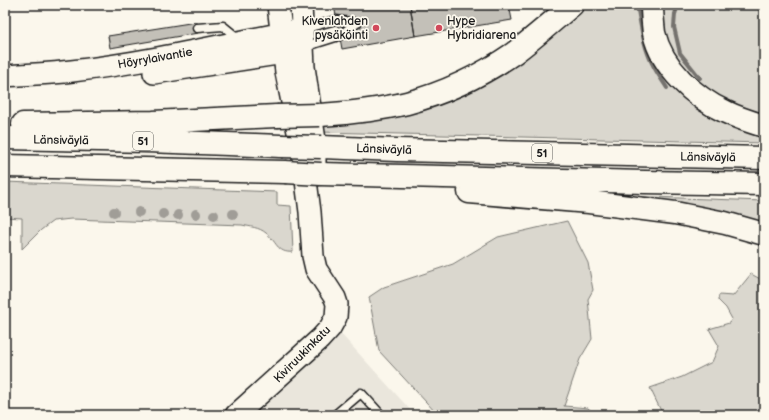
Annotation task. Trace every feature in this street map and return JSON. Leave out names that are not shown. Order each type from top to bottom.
[{"type":"highway","points":[[5,125],[153,122],[345,114],[407,103],[443,91],[484,72],[514,53],[572,5]]},
{"type":"highway","points":[[652,5],[655,33],[662,52],[669,66],[680,79],[692,91],[707,102],[726,112],[764,126]]},
{"type":"highway","name":"Länsiväylä","points":[[5,138],[397,150],[764,158]]},
{"type":"highway","name":"51","points":[[5,166],[285,172],[398,177],[764,184]]},
{"type":"highway","points":[[398,177],[442,190],[589,202],[674,213],[725,223],[764,234]]},
{"type":"street","name":"Kiviruukinkatu","points":[[236,415],[320,339],[330,328],[336,317],[337,304],[335,298],[316,269],[313,256],[310,212],[303,157],[286,72],[278,5]]},
{"type":"street","name":"Kiviruukinkatu","points":[[302,5],[304,67],[315,140],[315,165],[310,212]]},
{"type":"street","name":"Höyrylaivantie","points":[[5,86],[104,82],[303,38]]},
{"type":"street","name":"Höyrylaivantie","points":[[5,76],[70,72],[173,56],[243,42],[282,43]]},
{"type":"lane","points":[[336,20],[357,23],[339,36],[303,38],[336,20]]},
{"type":"lane","points":[[197,28],[223,26],[243,42]]},
{"type":"lane","points":[[335,415],[361,393],[381,415]]},
{"type":"shaded area","points":[[584,5],[645,5],[653,52],[764,132],[764,143],[320,132],[320,123],[373,117],[565,22]]},
{"type":"shaded area","points":[[659,5],[764,5],[764,119],[699,87],[671,53],[662,27]]},
{"type":"shaded area","points":[[5,182],[277,192],[277,205],[291,206],[293,252],[283,251],[280,249],[263,231],[257,228],[242,225],[71,219],[53,221],[41,230],[22,249],[22,218],[5,217]]},
{"type":"shaded area","points":[[624,196],[764,201],[764,225]]},
{"type":"shaded area","points":[[567,221],[588,263],[593,290],[588,299],[592,339],[580,359],[564,406],[588,408],[596,415],[438,415],[379,351],[369,297],[384,287],[453,264],[498,237]]},
{"type":"shaded area","points":[[751,274],[764,281],[764,415],[659,415],[662,413],[650,388],[682,377],[712,362],[719,346],[709,329],[729,323],[732,319],[726,308],[718,300],[719,295],[733,296]]},
{"type":"shaded area","points":[[340,333],[415,415],[249,415]]},
{"type":"building","name":"Kivenlahden pysäköinti","points":[[334,5],[410,5],[415,36],[342,49]]},
{"type":"building","name":"Hype Hybridiarena","points":[[410,5],[509,5],[512,20],[415,36]]},
{"type":"building","points":[[196,22],[198,33],[110,48],[108,36]]},
{"type":"waterway","points":[[637,5],[646,49],[655,70],[667,88]]},
{"type":"waterway","points":[[678,5],[675,14],[674,27],[680,53],[700,78]]},
{"type":"place","name":"Kivenlahden pysäköinti","points":[[376,28]]},
{"type":"place","name":"Hype Hybridiarena","points":[[439,28]]}]
